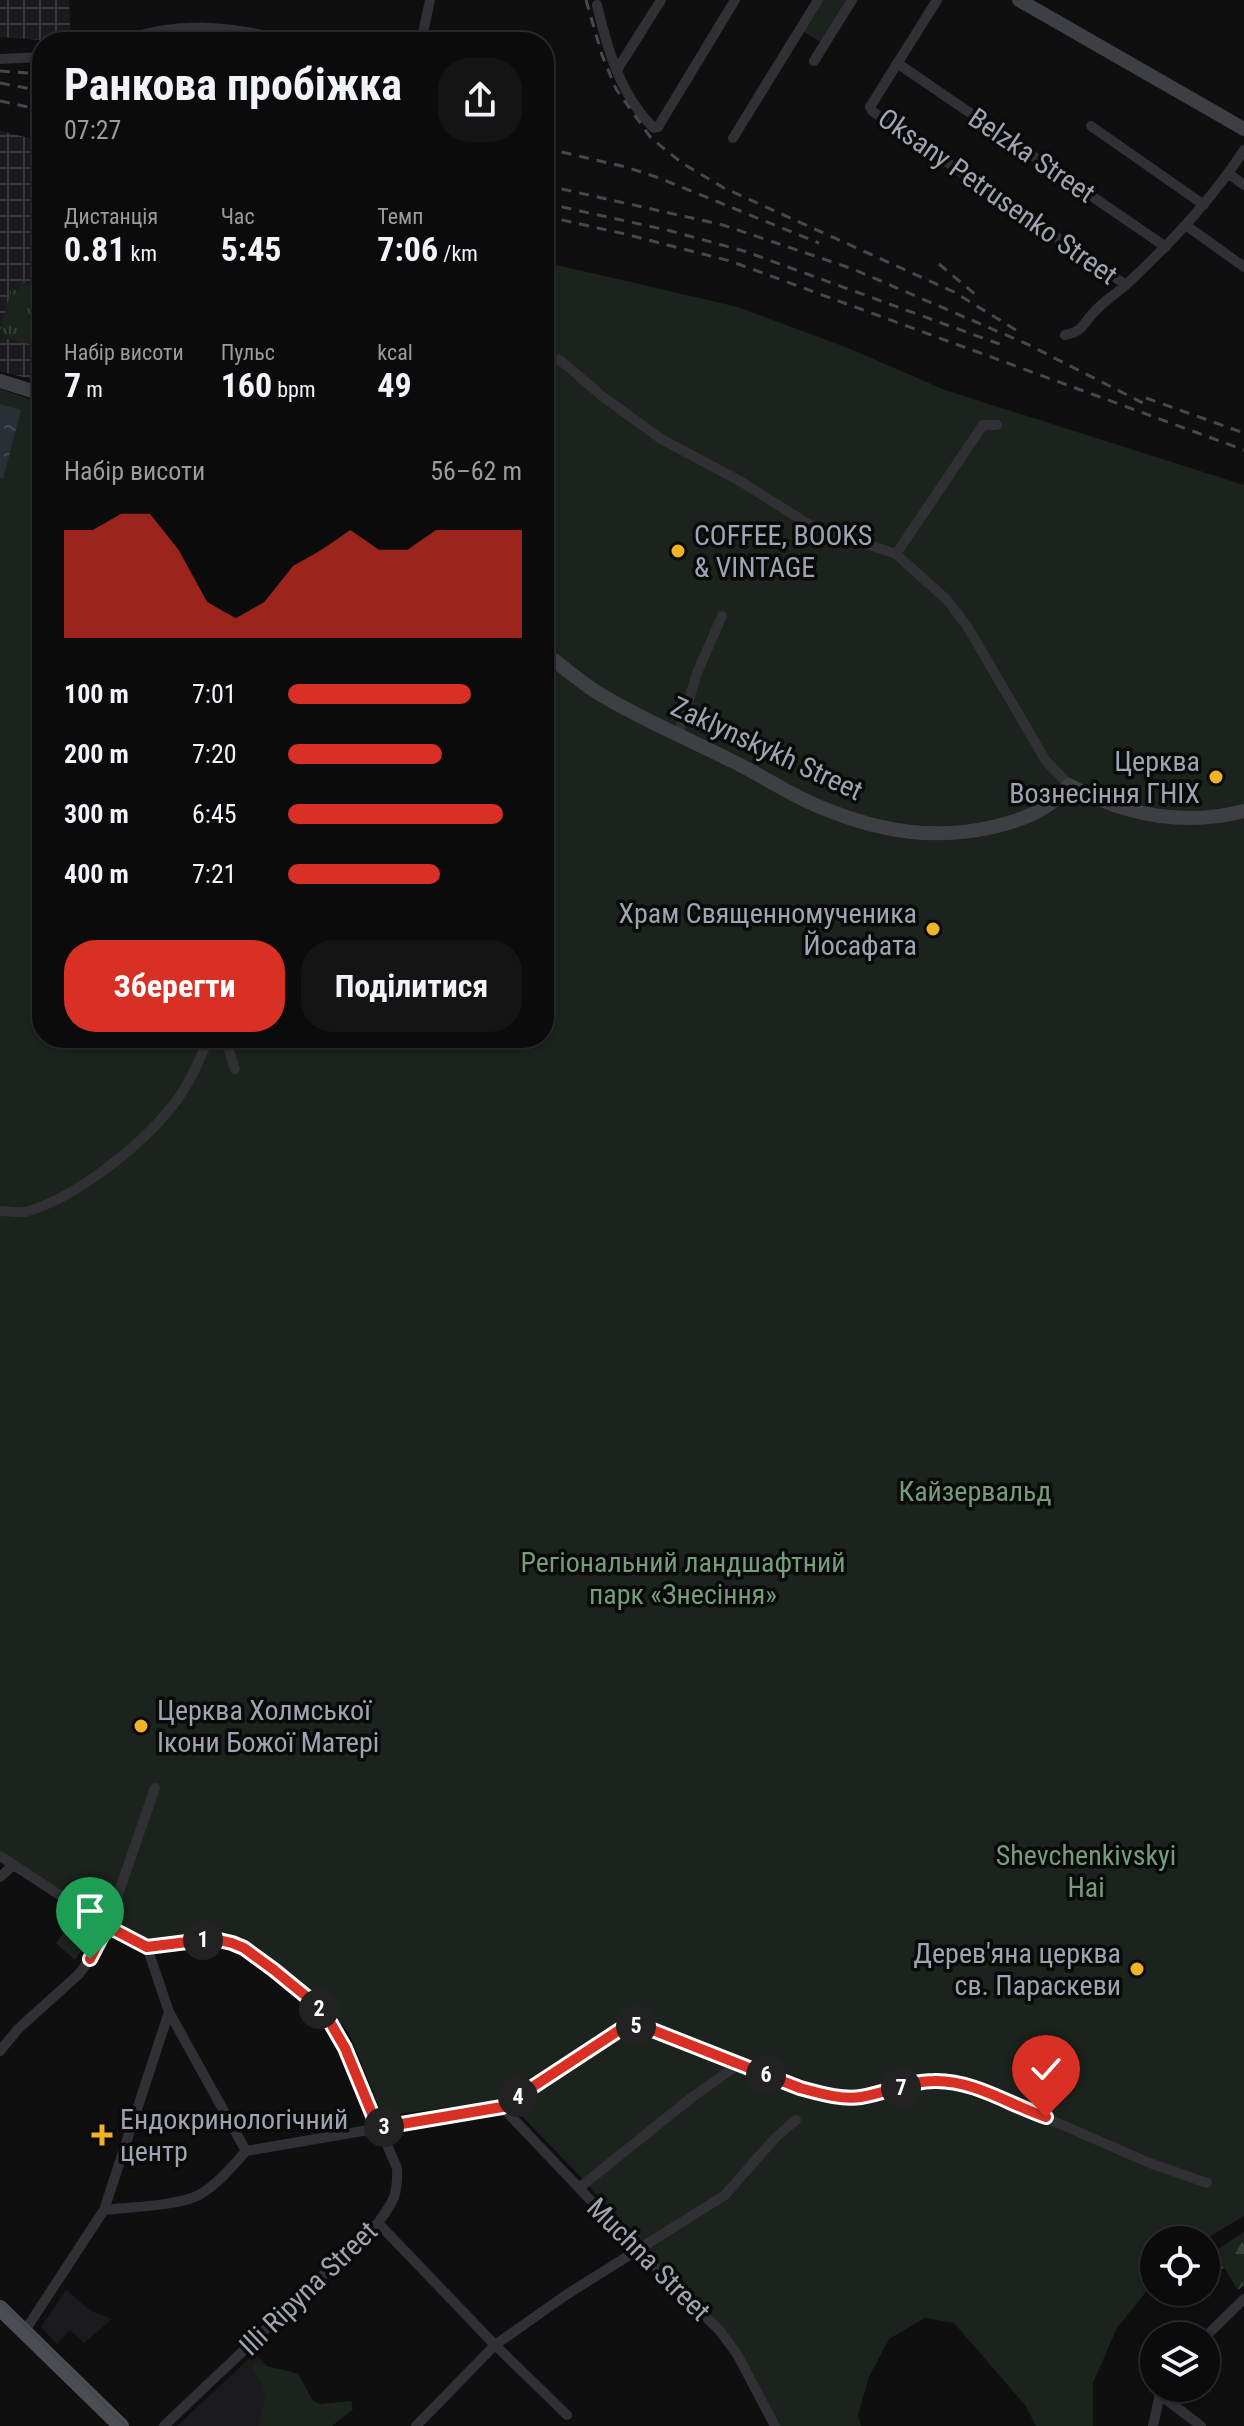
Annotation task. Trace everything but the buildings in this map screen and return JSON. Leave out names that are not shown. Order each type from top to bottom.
[{"type":"main road","points":[[0,2308],[121,2426]]},
{"type":"street","points":[[423,32],[430,0]]},
{"type":"street","points":[[617,70],[661,0]]},
{"type":"street","points":[[596,2],[604,36],[632,101],[651,126],[658,127],[735,0]]},
{"type":"street","points":[[733,138],[818,0]]},
{"type":"street","points":[[814,61],[852,0]]},
{"type":"street","points":[[897,63],[937,0]]},
{"type":"street","points":[[1019,0],[1244,129]]},
{"type":"street","points":[[150,32],[206,27],[243,32]]},
{"type":"street","points":[[0,59],[32,57]]},
{"type":"street","name":"Oksany Petrusenko Street","points":[[897,63],[870,107],[872,111],[1126,285]]},
{"type":"street","name":"Belzka Street","points":[[897,63],[1166,247]]},
{"type":"street","points":[[1091,126],[1204,205]]},
{"type":"street","points":[[1065,335],[1078,332],[1098,307],[1126,285],[1187,226],[1244,150]]},
{"type":"street","points":[[1229,174],[1244,185]]},
{"type":"street","points":[[1187,226],[1244,267]]},
{"type":"street","points":[[554,360],[560,360],[602,396],[661,439],[740,481],[808,524],[896,554],[947,600],[960,617],[1046,761],[1069,785],[1088,795],[1156,816],[1188,820],[1244,811]]},
{"type":"street","points":[[0,381],[32,391]]},
{"type":"street","points":[[896,554],[983,425],[997,425]]},
{"type":"street","points":[[678,735],[697,673],[722,616]]},
{"type":"street","name":"Zaklynskykh Street","points":[[554,663],[595,691],[824,809],[872,824],[937,835],[972,832],[1009,823],[1049,806],[1069,785]]},
{"type":"street","points":[[0,1211],[23,1212],[78,1189],[127,1153],[170,1109],[191,1078],[204,1048]]},
{"type":"street","points":[[228,1048],[235,1069]]},
{"type":"street","points":[[0,2051],[18,2029],[79,1974],[90,1959],[107,1926],[155,1788]]},
{"type":"street","points":[[0,1856],[107,1926],[147,1947],[169,2012],[246,2151]]},
{"type":"street","points":[[0,1877],[13,1865]]},
{"type":"street","name":"Illi Ripyna Street","points":[[147,1947],[219,1940],[244,1948],[307,1997],[330,2022],[345,2048],[397,2168],[398,2189],[378,2223],[164,2426]]},
{"type":"street","points":[[24,2332],[104,2210],[169,2012]]},
{"type":"street","points":[[104,2210],[184,2200],[199,2194],[226,2174],[246,2151],[502,2107],[630,2026],[645,2027],[823,2095],[857,2097],[935,2081],[967,2086],[1147,2162],[1207,2183]]},
{"type":"street","points":[[579,2188],[691,2098],[739,2064]]},
{"type":"street","name":"Muchna Street","points":[[502,2107],[720,2331],[737,2354],[775,2426]]},
{"type":"street","points":[[416,2426],[495,2345],[566,2295],[725,2195],[776,2137],[796,2120]]},
{"type":"street","points":[[378,2223],[567,2415]]},
{"type":"street","points":[[1220,2323],[1243,2302]]},
{"type":"street","points":[[1153,2426],[1158,2402]]},
{"type":"street","points":[[1173,2402],[1201,2426]]},
{"type":"shaded area","points":[[0,0],[69,0],[71,32],[32,32],[32,39],[0,37]]},
{"type":"shaded area","points":[[0,131],[32,139],[32,379],[0,371]]},
{"type":"shaded area","points":[[66,2290],[91,2311],[112,2319],[84,2343],[70,2330],[57,2344],[41,2327]]},
{"type":"shaded area","points":[[255,2353],[315,2418],[306,2426],[177,2426]]},
{"type":"green space","points":[[820,0],[849,0],[822,43],[801,30]]},
{"type":"green space","name":"Регіональний ландшафтний парк «Знесіння»","points":[[554,264],[738,307],[848,348],[945,390],[1244,485],[1244,2216],[1220,2230],[1220,2226],[1140,2226],[1140,2299],[1117,2328],[1093,2383],[1093,2426],[1036,2426],[1025,2405],[954,2323],[925,2318],[889,2339],[869,2377],[858,2415],[861,2426],[779,2426],[728,2333],[635,2239],[516,2110],[491,2102],[383,2116],[348,2031],[289,1974],[256,1948],[226,1936],[145,1941],[99,1916],[0,1852],[0,389],[32,400],[32,1048],[554,1048]]},
{"type":"green space","points":[[21,282],[32,284],[32,345],[7,339],[1,329],[11,289],[19,291]]},
{"type":"green space","points":[[77,1914],[97,1928],[75,1960],[56,1943]]},
{"type":"green space","points":[[1244,2232],[1244,2285],[1238,2290],[1224,2268],[1220,2270],[1220,2248]]},
{"type":"green space","points":[[254,2363],[298,2374],[313,2401],[320,2404],[351,2401],[353,2409],[332,2426],[259,2426],[264,2391],[253,2371]]},
{"type":"water","points":[[0,404],[21,410],[3,479],[0,478]]},
{"type":"tram line","points":[[0,2301],[126,2426]]},
{"type":"railway","points":[[586,0],[602,55],[616,89],[651,138],[682,163],[724,188],[954,292],[1016,330]]},
{"type":"railway","points":[[0,71],[32,73]]},
{"type":"railway","points":[[0,83],[32,89]]},
{"type":"railway","points":[[0,101],[32,108]]},
{"type":"railway","points":[[554,150],[659,178],[819,243]]},
{"type":"railway","points":[[554,187],[723,225],[853,269],[1027,344],[1143,403]]},
{"type":"railway","points":[[554,205],[744,251],[1002,345]]},
{"type":"railway","points":[[554,218],[730,261],[1244,450]]},
{"type":"railway","points":[[939,264],[976,295]]},
{"type":"railway","points":[[1146,398],[1244,433]]},
{"type":"place","name":"COFFEE, BOOKS & VINTAGE","points":[[678,551]]},
{"type":"place","name":"Церква Вознесіння ГНІХ","points":[[1216,777]]},
{"type":"place","name":"Храм Священномученика Йосафата","points":[[933,929]]},
{"type":"place","name":"Церква Холмської Ікони Божої Матері","points":[[141,1726]]},
{"type":"place","name":"Дерев'яна церква св. Параскеви","points":[[1137,1969]]},
{"type":"place","name":"Ендокринологічний центр","points":[[102,2135]]},
{"type":"route","points":[[90,1959],[107,1926],[147,1947],[219,1940],[244,1948],[307,1997],[330,2022],[345,2048],[378,2128],[502,2107],[630,2026],[645,2027],[823,2095],[857,2097],[935,2081],[954,2083],[994,2095],[1046,2117]]},
{"type":"park label","name":"Кайзервальд","points":[[975,1491]]},
{"type":"park label","name":"Shevchenkivskyi Hai","points":[[1086,1871]]}]
